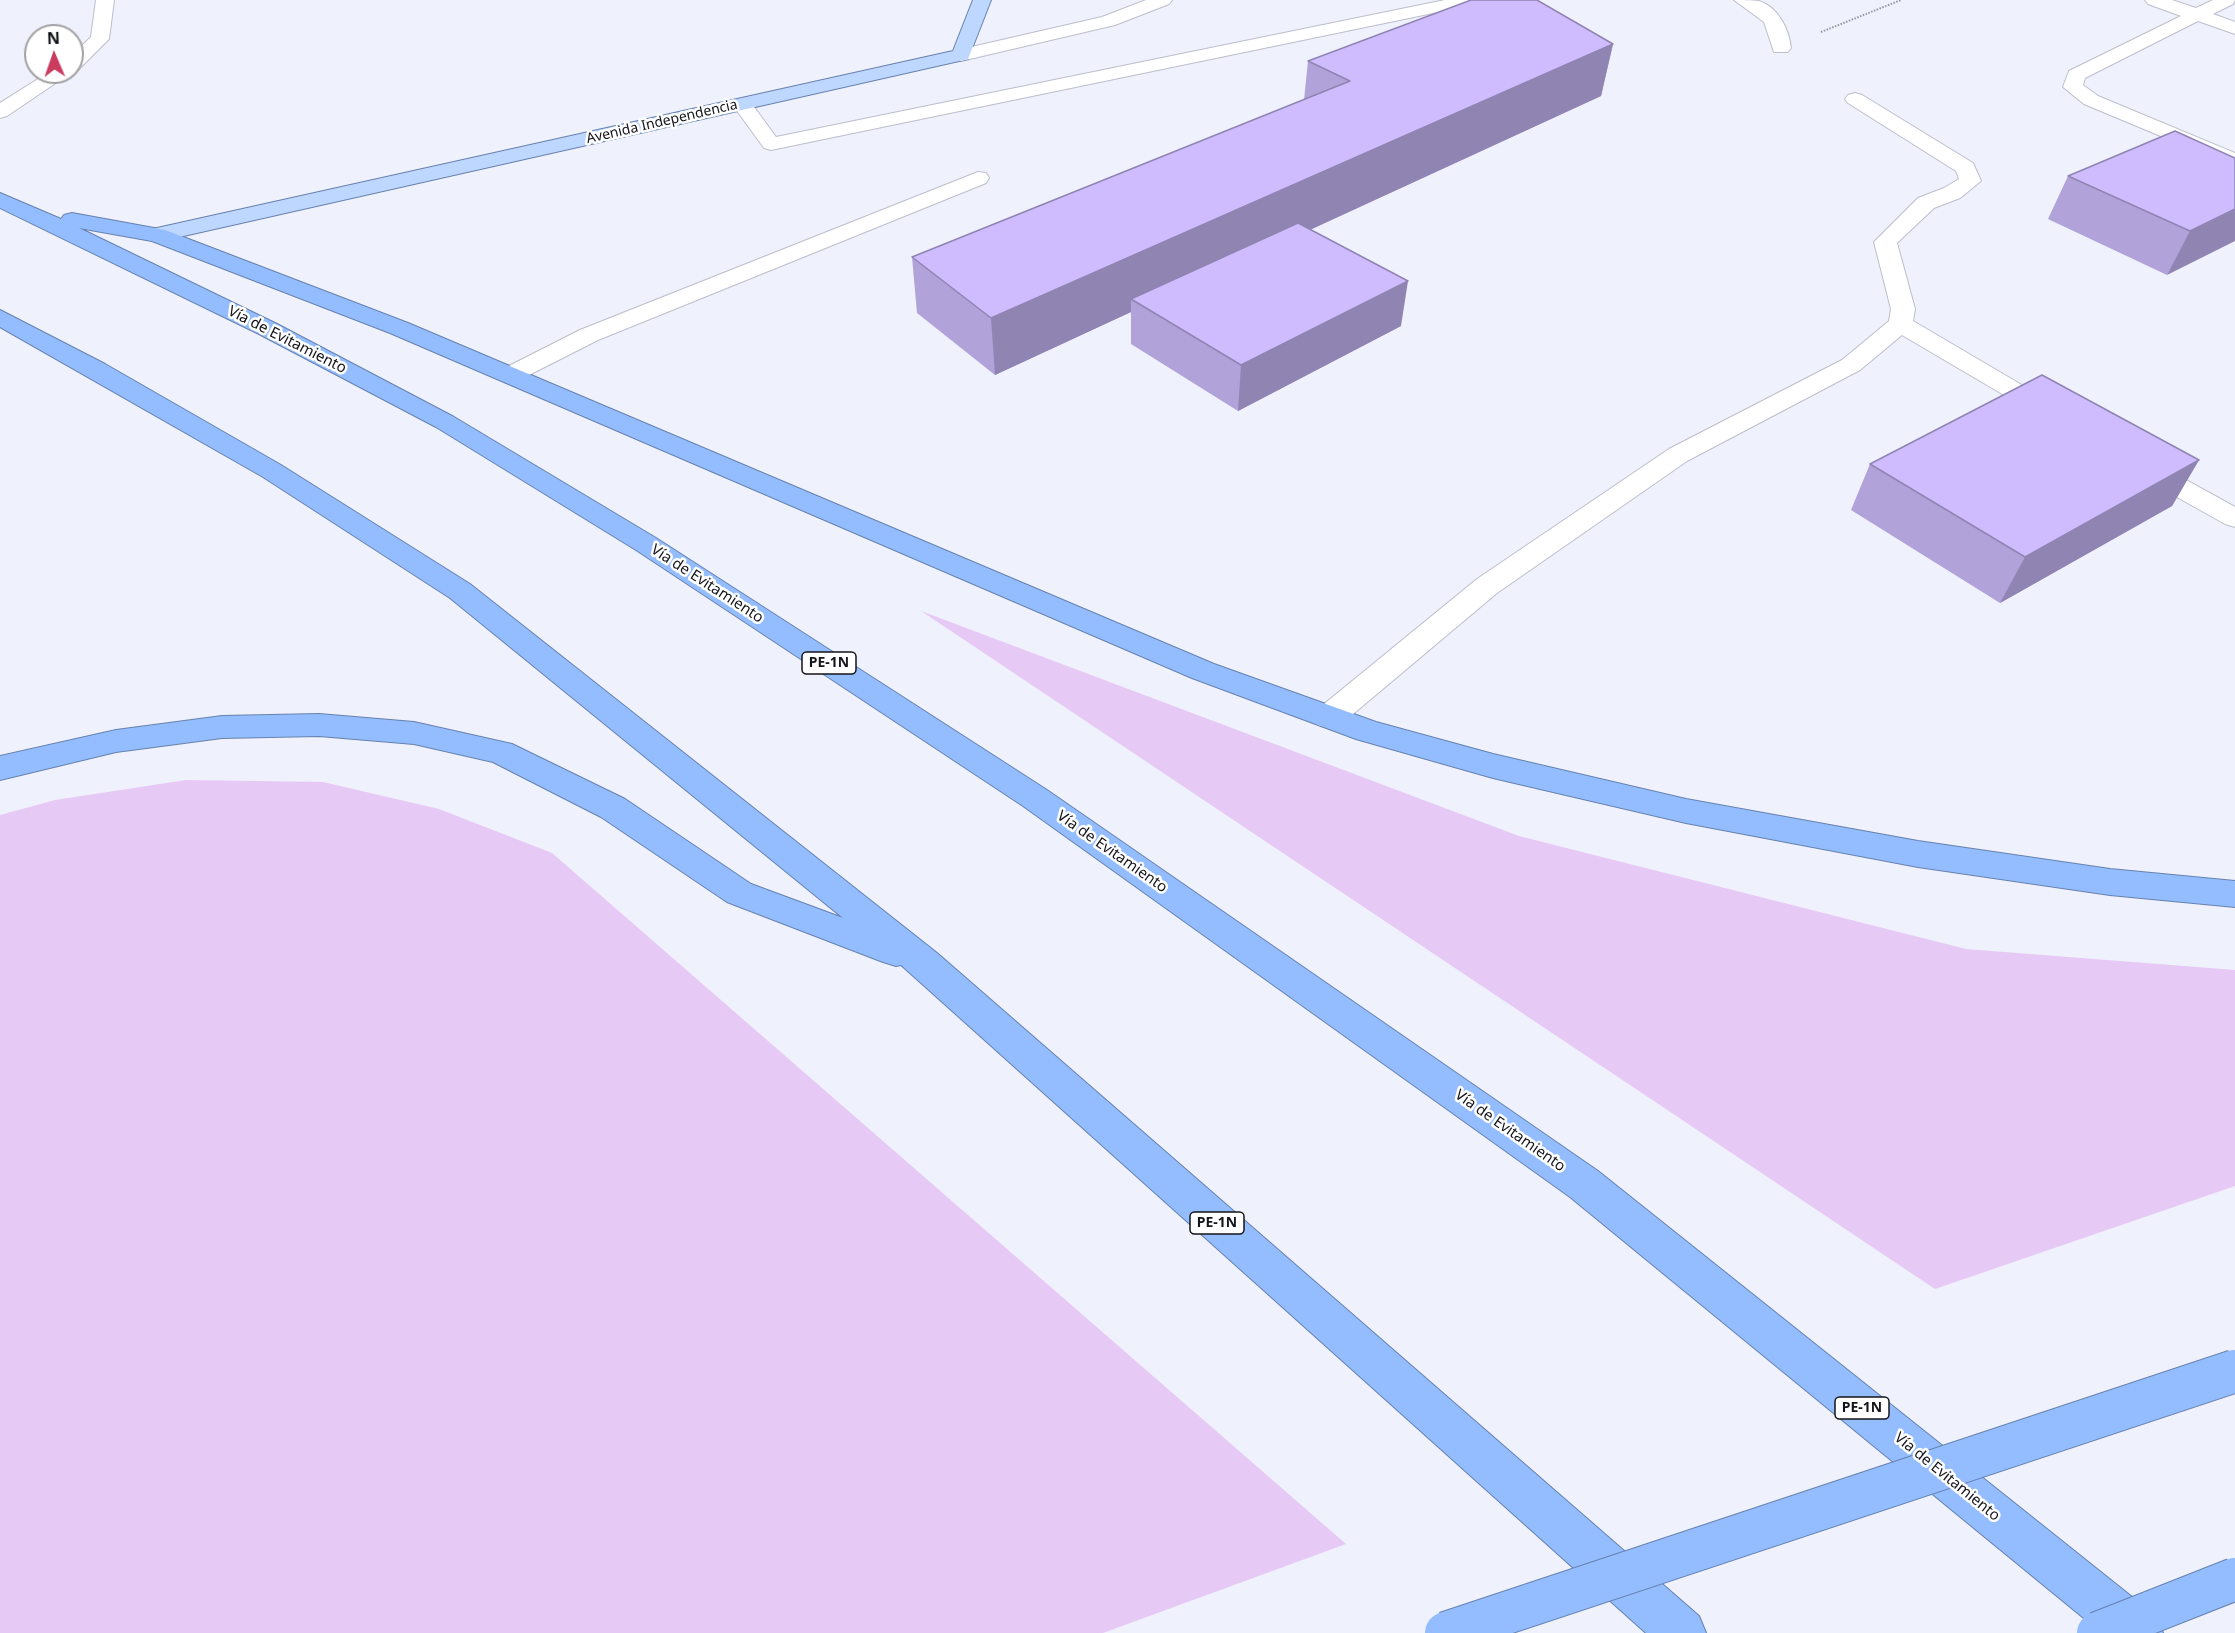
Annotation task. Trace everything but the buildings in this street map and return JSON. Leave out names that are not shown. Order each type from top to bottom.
[{"type":"highway","name":"Vía de Evitamiento","points":[[0,200],[268,329],[445,422],[646,544],[1035,798],[1584,1184],[2139,1633]]},
{"type":"highway","points":[[31,213],[157,235],[399,328],[1203,671],[1367,730],[1493,766],[1686,811],[1918,854],[2110,882],[2235,894]]},
{"type":"highway","name":"PE-1N","points":[[0,317],[96,369],[272,471],[460,591],[924,963],[1682,1633]]},
{"type":"highway","points":[[0,768],[116,741],[222,727],[319,724],[414,733],[501,752],[613,808],[739,893],[924,963]]},
{"type":"highway","points":[[1446,1633],[2235,1371]]},
{"type":"highway","points":[[2098,1633],[2235,1579]]},
{"type":"main road","points":[[961,55],[982,0]]},
{"type":"main road","name":"Avenida Independencia","points":[[157,235],[961,55]]},
{"type":"street","points":[[84,53],[99,39],[105,0]]},
{"type":"street","name":"Avenida Independencia","points":[[961,55],[1108,21],[1163,0]]},
{"type":"street","points":[[742,104],[771,144],[1472,0]]},
{"type":"street","points":[[1743,0],[1771,18],[1781,35],[1781,48]]},
{"type":"street","points":[[2154,0],[2235,28]]},
{"type":"street","points":[[2227,0],[2076,75],[2073,87],[2091,99],[2235,161]]},
{"type":"street","points":[[0,112],[43,84]]},
{"type":"street","points":[[1329,717],[1487,586],[1678,455],[1851,365],[1901,324],[1903,309],[1888,263],[1885,242],[1926,203],[1952,193],[1970,181],[1965,168],[1855,99]]},
{"type":"street","points":[[510,375],[589,335],[978,178]]},
{"type":"street","points":[[1901,324],[2076,427]]},
{"type":"street","points":[[2127,457],[2235,518]]},
{"type":"path","points":[[1781,48],[1901,0]]},
{"type":"shaded area","points":[[921,611],[1519,836],[1966,949],[2235,970],[2235,1186],[1935,1289]]},
{"type":"shaded area","points":[[186,780],[323,782],[439,809],[552,853],[1346,1544],[1103,1633],[0,1633],[0,815],[55,800]]}]
